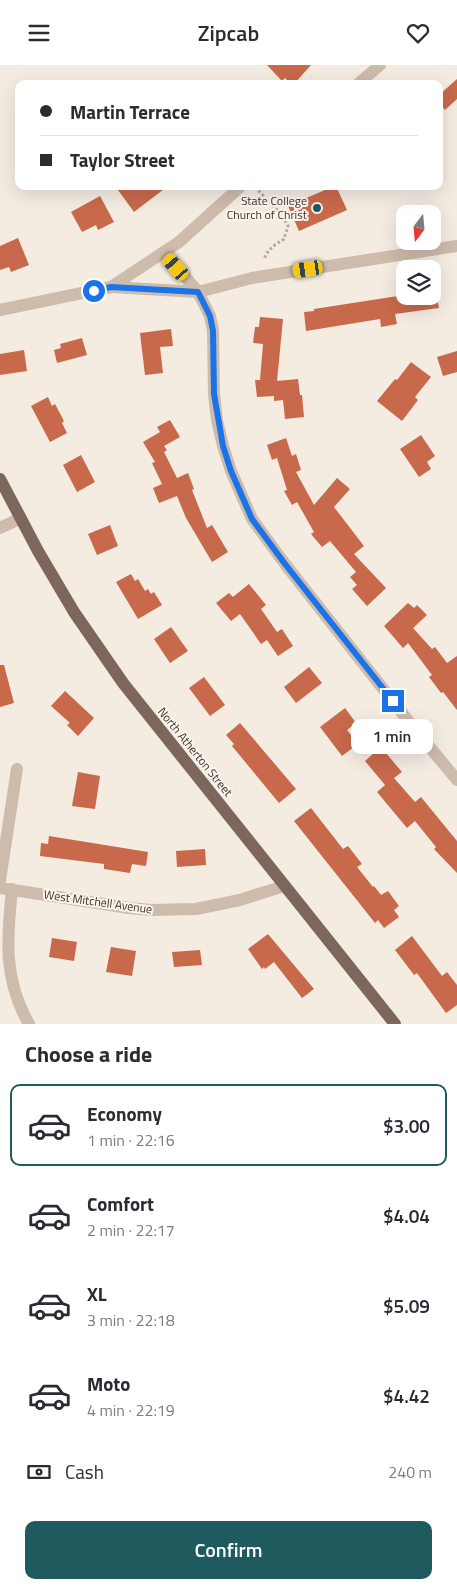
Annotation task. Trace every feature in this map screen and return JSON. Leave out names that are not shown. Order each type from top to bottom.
[{"type":"main road","name":"North Atherton Street","points":[[0,479],[38,551],[74,612],[123,683],[395,1024]]},
{"type":"street","points":[[363,80],[380,65]]},
{"type":"street","points":[[111,287],[179,242],[237,190]]},
{"type":"street","points":[[0,310],[111,287],[198,292],[252,277],[457,246]]},
{"type":"street","points":[[164,253],[198,292],[210,316],[213,331],[214,394],[223,446],[231,471],[252,519],[339,633],[457,780]]},
{"type":"street","points":[[0,528],[21,518]]},
{"type":"street","points":[[0,880],[17,769]]},
{"type":"street","name":"West Mitchell Avenue","points":[[6,889],[151,910],[196,909],[240,900],[284,886]]},
{"type":"street","points":[[6,889],[8,957],[12,986],[29,1024]]},
{"type":"path","points":[[258,190],[282,215],[288,226],[284,239],[273,245],[264,260]]},
{"type":"building","points":[[267,65],[311,65],[298,80],[287,80],[285,78],[281,80]]},
{"type":"building","points":[[457,79],[457,99],[445,110],[443,108],[443,91]]},
{"type":"building","points":[[118,190],[163,190],[134,212]]},
{"type":"building","name":"State College Church of Christ","points":[[325,190],[338,190],[347,210],[299,231],[288,206]]},
{"type":"building","points":[[100,196],[114,222],[98,230],[96,225],[82,232],[71,212]]},
{"type":"building","points":[[18,238],[29,265],[11,272],[9,267],[0,270],[0,246]]},
{"type":"building","points":[[396,296],[396,305],[438,305],[439,308],[395,314],[397,324],[381,327],[380,319],[306,331],[304,312],[314,311],[314,309]]},
{"type":"building","points":[[260,317],[283,319],[277,381],[298,379],[304,417],[285,419],[283,400],[274,401],[274,396],[257,397],[255,380],[260,380],[263,344],[253,343],[255,327],[259,327]]},
{"type":"building","points":[[171,329],[173,346],[160,347],[163,373],[145,375],[140,333]]},
{"type":"building","points":[[82,338],[87,355],[57,363],[54,350],[61,348],[60,344]]},
{"type":"building","points":[[24,350],[27,371],[0,375],[0,354]]},
{"type":"building","points":[[457,351],[457,372],[443,376],[437,357]]},
{"type":"building","points":[[411,362],[431,377],[415,397],[418,400],[402,421],[377,401]]},
{"type":"building","points":[[48,397],[52,406],[55,404],[64,421],[62,423],[67,433],[50,442],[31,406]]},
{"type":"building","points":[[170,420],[180,437],[164,446],[167,450],[164,452],[177,478],[188,473],[194,489],[192,490],[207,528],[212,525],[228,552],[212,562],[186,518],[177,496],[159,503],[153,488],[162,484],[152,463],[155,462],[143,442],[160,432],[157,427]]},
{"type":"building","points":[[421,435],[435,456],[427,462],[431,469],[419,477],[400,449]]},
{"type":"building","points":[[286,438],[292,456],[296,454],[301,470],[296,472],[314,505],[337,478],[350,489],[334,507],[364,546],[354,554],[386,588],[367,606],[352,589],[357,585],[350,577],[356,572],[330,541],[322,547],[311,534],[314,532],[297,502],[292,505],[284,491],[287,490],[277,458],[272,460],[267,445]]},
{"type":"building","points":[[81,455],[95,482],[77,492],[63,465]]},
{"type":"building","points":[[110,525],[118,546],[97,555],[88,534]]},
{"type":"building","points":[[131,574],[135,581],[138,579],[145,591],[148,589],[151,594],[154,592],[162,605],[138,619],[116,582]]},
{"type":"building","points":[[249,584],[266,605],[261,609],[277,632],[282,629],[293,646],[278,656],[267,640],[261,644],[240,614],[231,621],[216,603],[229,593],[233,597]]},
{"type":"building","points":[[408,603],[414,608],[417,605],[427,615],[413,628],[432,649],[435,647],[447,663],[457,656],[457,710],[429,677],[432,675],[408,643],[403,648],[384,626]]},
{"type":"building","points":[[171,627],[188,651],[170,663],[154,639]]},
{"type":"building","points":[[0,665],[4,665],[14,703],[0,707]]},
{"type":"building","points":[[309,667],[322,683],[296,703],[284,687]]},
{"type":"building","points":[[204,677],[225,705],[210,716],[189,688]]},
{"type":"building","points":[[65,691],[94,718],[78,736],[67,725],[70,723],[51,706]]},
{"type":"building","points":[[345,708],[356,723],[347,730],[358,744],[342,756],[320,727]]},
{"type":"building","points":[[240,723],[296,789],[279,803],[232,746],[234,744],[226,735]]},
{"type":"building","points":[[381,747],[402,772],[394,778],[415,802],[421,797],[457,841],[457,873],[434,849],[436,847],[415,821],[407,828],[377,792],[385,785],[365,761]]},
{"type":"building","points":[[78,772],[100,776],[95,809],[72,806]]},
{"type":"building","points":[[311,808],[343,849],[348,846],[362,864],[357,867],[373,887],[381,895],[388,891],[399,906],[394,910],[399,917],[384,928],[378,920],[375,923],[294,821]]},
{"type":"building","points":[[49,836],[148,852],[146,866],[132,864],[130,873],[104,869],[104,864],[40,856],[41,843],[48,844]]},
{"type":"building","points":[[205,849],[206,865],[177,867],[176,851]]},
{"type":"building","points":[[268,934],[314,989],[302,998],[274,962],[265,969],[264,967],[262,969],[248,949]]},
{"type":"building","points":[[412,936],[442,976],[447,972],[457,985],[457,1005],[446,1013],[417,973],[414,975],[395,950]]},
{"type":"building","points":[[52,938],[77,942],[74,961],[49,957]]},
{"type":"building","points":[[111,947],[136,951],[132,976],[106,972]]},
{"type":"building","points":[[200,950],[202,965],[174,967],[172,952]]},
{"type":"place","name":"State College Church of Christ","points":[[317,208]]},
{"type":"route","points":[[94,291],[111,287],[198,292],[210,316],[213,331],[214,394],[223,446],[231,471],[252,519],[393,701]]}]
